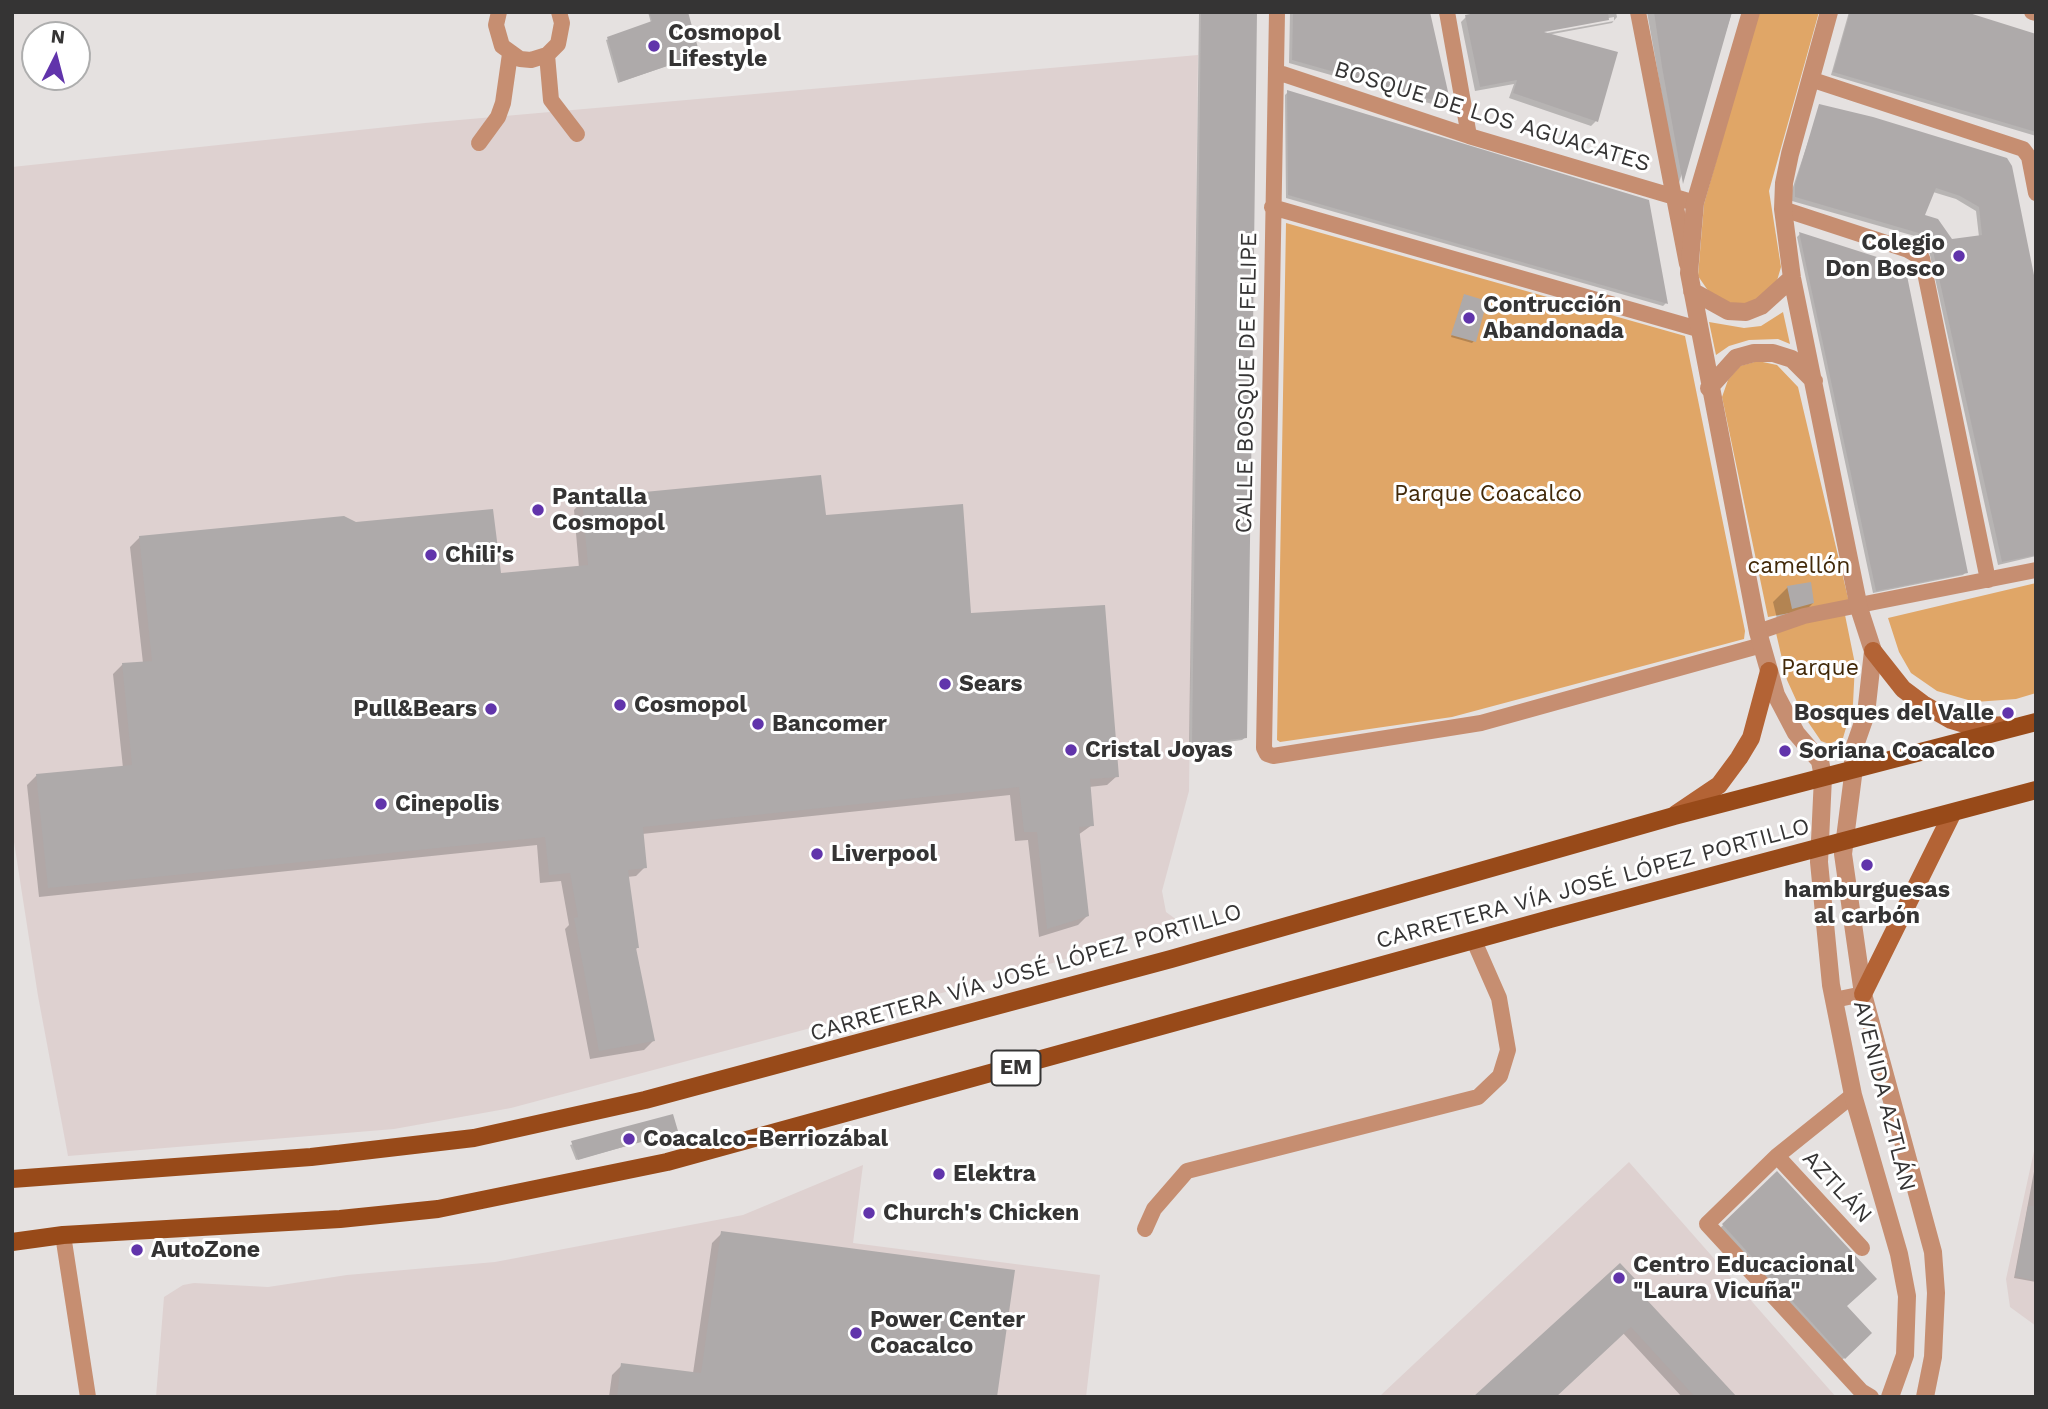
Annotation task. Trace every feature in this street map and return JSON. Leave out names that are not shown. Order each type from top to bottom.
[{"type":"main road","points":[[1873,651],[1903,689],[1923,705],[1951,720],[1974,727],[2035,722]]},
{"type":"main road","points":[[1674,816],[1719,785],[1739,758],[1751,738],[1769,671]]},
{"type":"main road","name":"CARRETERA VÍA JOSÉ LÓPEZ PORTILLO","points":[[12,1179],[311,1157],[474,1138],[645,1100],[817,1056],[1674,816],[1821,769],[1854,768],[2035,722]]},
{"type":"main road","name":"CARRETERA VÍA JOSÉ LÓPEZ PORTILLO","points":[[12,1242],[63,1235],[340,1219],[438,1209],[667,1162],[1474,940],[2036,790]]},
{"type":"main road","points":[[1863,994],[1952,814]]},
{"type":"street","points":[[499,12],[497,36],[510,54],[531,60],[547,55],[558,44],[562,34],[559,12]]},
{"type":"street","name":"CALLE BOSQUE DE FELIPE","points":[[1277,12],[1264,748],[1267,754],[1273,756],[1481,723],[1760,639]]},
{"type":"street","points":[[1447,12],[1469,135]]},
{"type":"street","points":[[1638,12],[1709,388],[1760,639],[1776,695],[1796,733],[1821,769]]},
{"type":"street","points":[[1690,282],[1695,202],[1751,12]]},
{"type":"street","points":[[1829,12],[1784,183],[1783,209],[1792,278],[1859,608],[1873,651]]},
{"type":"street","points":[[479,143],[498,117],[503,103],[510,54]]},
{"type":"street","points":[[547,55],[547,85],[551,100],[577,134]]},
{"type":"street","name":"BOSQUE DE LOS AGUACATES","points":[[1277,72],[1469,135],[1695,202]]},
{"type":"street","points":[[1810,79],[2023,149],[2029,157],[2036,193]]},
{"type":"street","points":[[1272,207],[1698,329]]},
{"type":"street","points":[[1783,209],[1908,250],[1922,258],[1988,580]]},
{"type":"street","points":[[1690,282],[1728,311],[1746,312],[1761,306],[1792,278]]},
{"type":"street","points":[[1709,388],[1736,358],[1754,353],[1773,353],[1792,359],[1814,381]]},
{"type":"street","points":[[1760,639],[1804,616],[1859,608],[2036,570]]},
{"type":"street","name":"AVENIDA AZTLÁN","points":[[1873,651],[1866,714],[1853,754],[1854,768],[1843,854],[1863,994],[1933,1252],[1936,1293],[1933,1357],[1925,1397]]},
{"type":"street","name":"AVENIDA AZTLÁN","points":[[1821,769],[1819,848],[1834,1000],[1853,1095],[1899,1254],[1908,1296],[1905,1355],[1890,1397]]},
{"type":"street","points":[[1145,1229],[1154,1209],[1187,1171],[1478,1097],[1500,1076],[1508,1050],[1499,998],[1474,940]]},
{"type":"street","points":[[1834,1000],[1863,994]]},
{"type":"street","name":"AZTLÁN","points":[[1853,1095],[1777,1156],[1707,1224],[1861,1391],[1871,1397]]},
{"type":"street","name":"AZTLÁN","points":[[1777,1156],[1862,1248]]},
{"type":"street","points":[[63,1235],[88,1397]]},
{"type":"shaded area","points":[[1198,55],[1189,791],[1162,891],[1166,912],[1181,923],[1043,966],[511,1108],[394,1129],[68,1156],[38,996],[12,829],[12,167],[425,123]]},
{"type":"shaded area","points":[[2036,1142],[2036,1326],[2010,1307],[2006,1279]]},
{"type":"shaded area","name":"Centro Educacional \"Laura Vicuña\"","points":[[1629,1162],[1836,1397],[1381,1395]]},
{"type":"shaded area","points":[[863,1165],[853,1243],[1100,1275],[1086,1397],[156,1397],[164,1297],[183,1285],[194,1283],[268,1287],[347,1275],[495,1262],[743,1215]]},
{"type":"green space","points":[[1758,12],[1819,12],[1769,191],[1781,267],[1776,284],[1763,298],[1744,305],[1725,302],[1709,292],[1698,276],[1704,204]]},
{"type":"green space","name":"Parque Coacalco","points":[[1286,223],[1685,336],[1745,631],[1744,639],[1452,717],[1280,742],[1277,740]]},
{"type":"green space","points":[[1783,312],[1790,344],[1778,339],[1749,340],[1729,346],[1716,355],[1709,322],[1744,328],[1761,326]]},
{"type":"green space","name":"camellón","points":[[1758,361],[1777,365],[1798,387],[1849,602],[1768,617],[1722,397],[1728,380],[1740,366]]},
{"type":"green space","points":[[2036,583],[2036,693],[2016,699],[1975,702],[1937,691],[1911,673],[1899,652],[1888,618]]},
{"type":"green space","name":"Parque","points":[[1845,615],[1855,664],[1853,704],[1843,738],[1829,744],[1821,741],[1802,713],[1787,680],[1776,633],[1801,622]]},
{"type":"building","name":"Cosmopol Lifestyle","points":[[649,12],[688,12],[700,55],[620,82],[607,37],[652,21]]},
{"type":"building","points":[[1201,12],[1257,12],[1247,738],[1192,744]]},
{"type":"building","points":[[1293,12],[1430,12],[1451,105],[1292,60]]},
{"type":"building","points":[[1481,12],[1608,12],[1609,20],[1544,32],[1618,52],[1598,122],[1513,93],[1517,80],[1480,87],[1465,15]]},
{"type":"building","points":[[1654,12],[1732,12],[1683,184],[1662,67]]},
{"type":"building","points":[[1850,12],[1966,12],[2036,34],[2036,132],[1833,72]]},
{"type":"building","points":[[1287,90],[1649,200],[1668,304],[1288,195]]},
{"type":"building","points":[[1819,104],[1873,117],[2007,158],[2012,166],[2036,285],[2036,555],[2002,562],[1931,242],[1922,234],[1795,197],[1795,185]],"holes":[[[1936,188],[1960,196],[1979,207],[1982,235],[1952,239],[1938,219],[1925,215]]]},
{"type":"building","points":[[1799,232],[1905,266],[1968,573],[1876,591]]},
{"type":"building","name":"Contrucción Abandonada","points":[[1464,294],[1487,301],[1476,342],[1451,335]]},
{"type":"building","name":"Cosmopol","points":[[821,475],[826,515],[963,504],[971,613],[1105,605],[1119,777],[1090,779],[1094,826],[1079,827],[1089,916],[1047,929],[1037,832],[1024,832],[1019,787],[643,827],[647,868],[628,870],[639,948],[636,948],[655,1041],[599,1051],[574,918],[578,917],[570,873],[549,875],[545,837],[48,888],[36,774],[132,765],[122,663],[152,661],[139,536],[344,516],[356,522],[493,509],[501,573],[588,565],[582,498]]},
{"type":"building","points":[[1811,582],[1814,603],[1792,609],[1787,586]]},
{"type":"building","points":[[673,1114],[678,1131],[578,1160],[571,1141]]},
{"type":"building","points":[[1777,1171],[1877,1279],[1847,1306],[1872,1333],[1845,1359],[1722,1224]]},
{"type":"building","points":[[2028,1206],[2036,1206],[2036,1281],[2015,1276]]},
{"type":"building","name":"Power Center Coacalco","points":[[721,1231],[1015,1270],[997,1397],[617,1397],[621,1363],[701,1373]]},
{"type":"building","points":[[1620,1263],[1651,1296],[1647,1300],[1737,1397],[1695,1397],[1631,1327],[1556,1397],[1473,1397]]},
{"type":"place","name":"Cosmopol Lifestyle","points":[[654,46]]},
{"type":"place","name":"Colegio Don Bosco","points":[[1959,256]]},
{"type":"place","name":"Contrucción Abandonada","points":[[1469,318]]},
{"type":"place","name":"Pantalla Cosmopol","points":[[538,510]]},
{"type":"place","name":"Chili's","points":[[431,555]]},
{"type":"place","name":"Sears","points":[[945,684]]},
{"type":"place","name":"Cosmopol","points":[[620,705]]},
{"type":"place","name":"Pull&Bears","points":[[491,709]]},
{"type":"place","name":"Bosques del Valle","points":[[2008,713]]},
{"type":"place","name":"Bancomer","points":[[758,724]]},
{"type":"place","name":"Cristal Joyas","points":[[1071,750]]},
{"type":"place","name":"Soriana Coacalco","points":[[1785,751]]},
{"type":"place","name":"Cinepolis","points":[[381,804]]},
{"type":"place","name":"Liverpool","points":[[817,854]]},
{"type":"place","name":"hamburguesas al carbón","points":[[1867,865]]},
{"type":"place","name":"Coacalco-Berriozábal","points":[[629,1139]]},
{"type":"place","name":"Elektra","points":[[939,1174]]},
{"type":"place","name":"Church's Chicken","points":[[869,1213]]},
{"type":"place","name":"AutoZone","points":[[137,1250]]},
{"type":"place","name":"Centro Educacional \"Laura Vicuña\"","points":[[1619,1278]]},
{"type":"place","name":"Power Center Coacalco","points":[[856,1333]]}]
